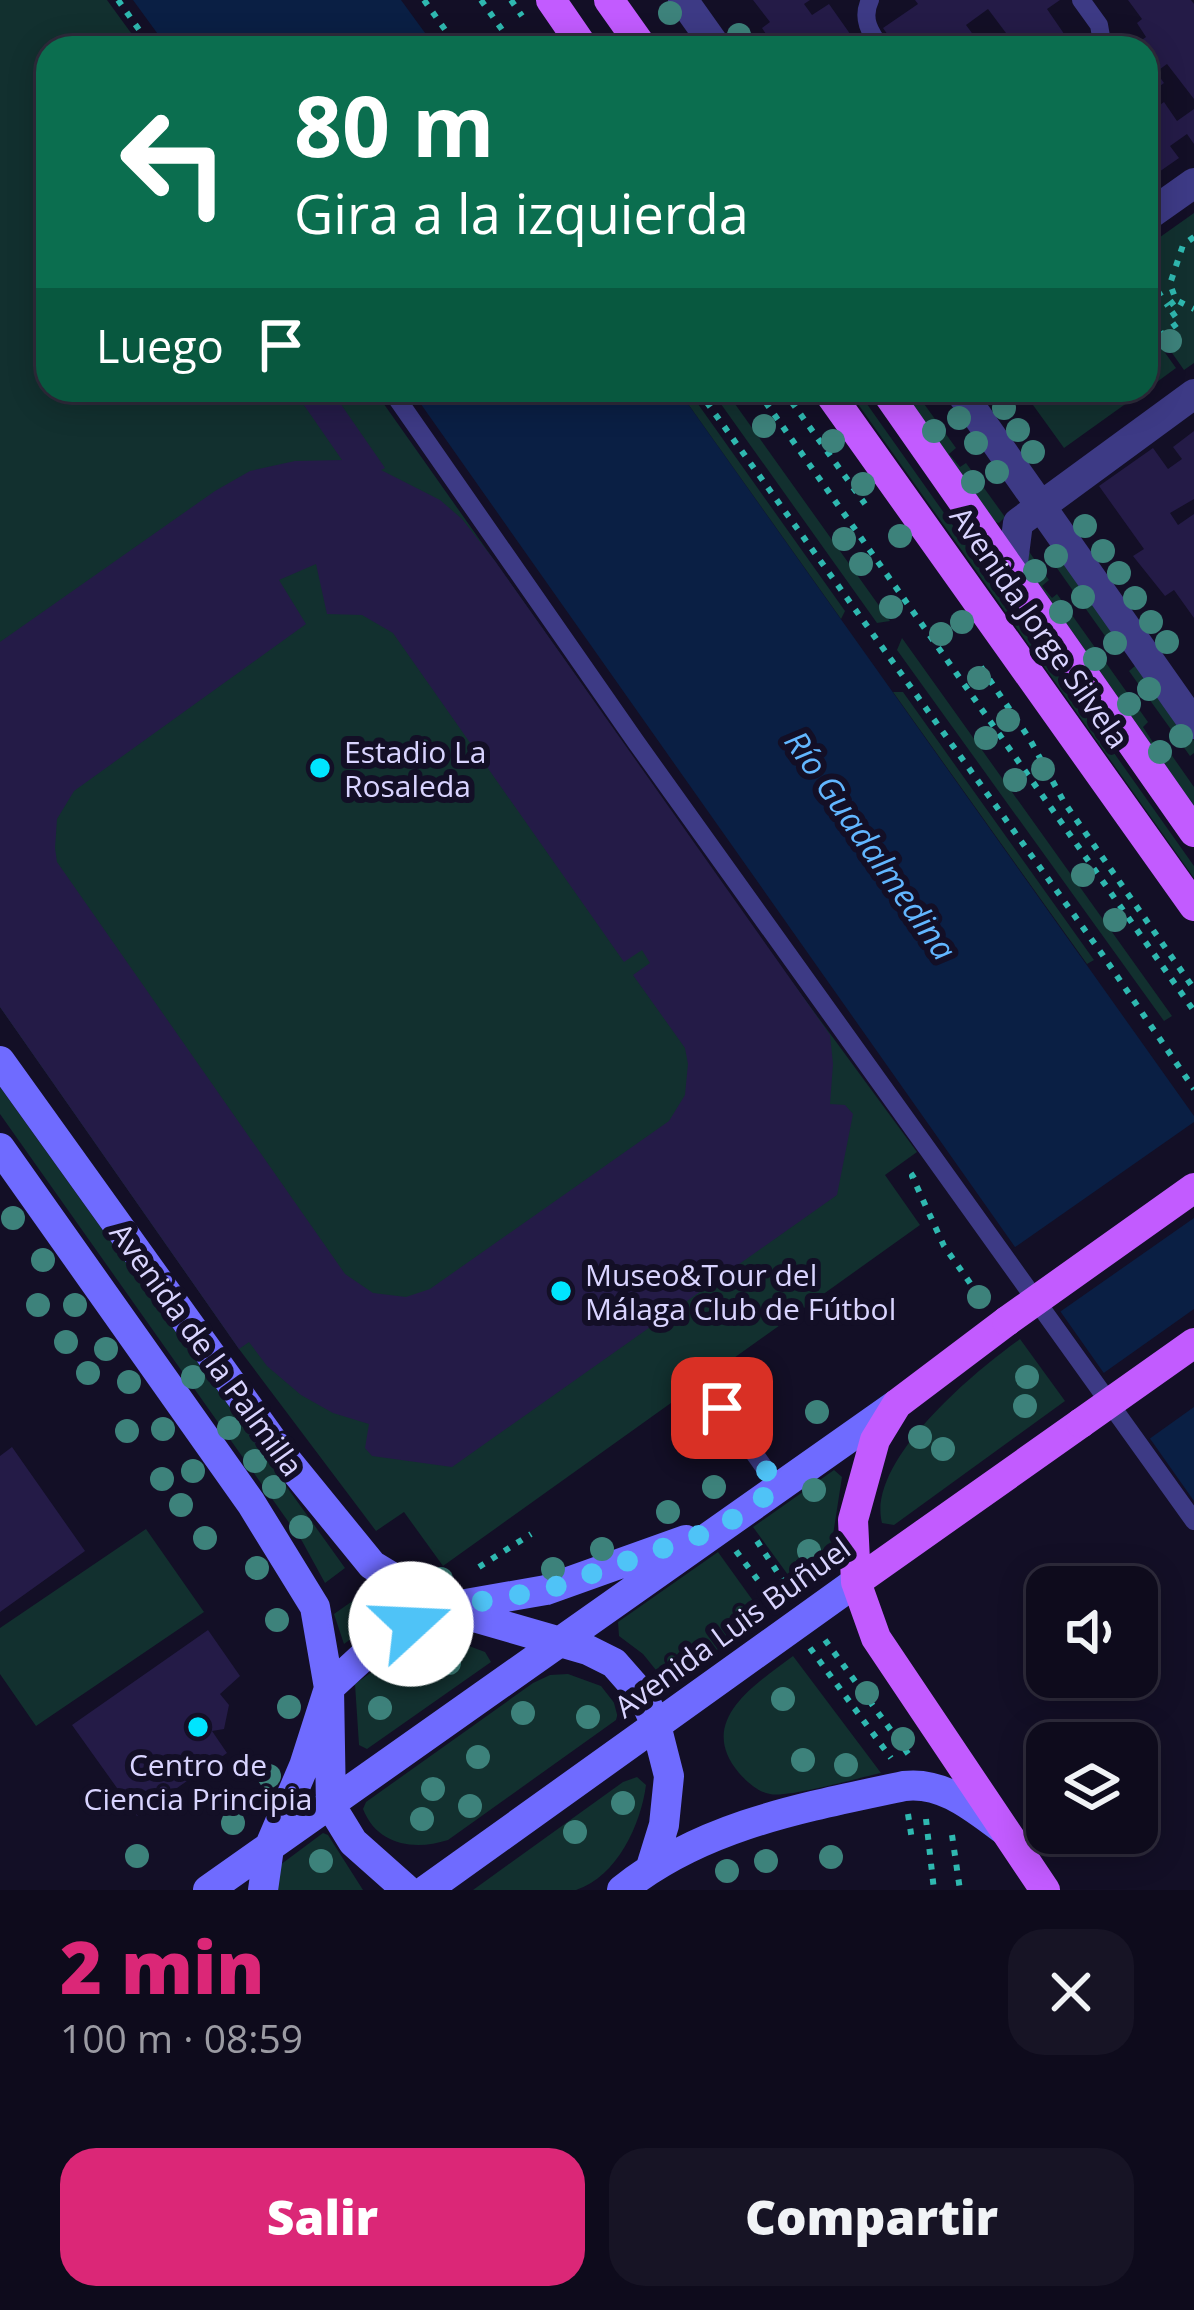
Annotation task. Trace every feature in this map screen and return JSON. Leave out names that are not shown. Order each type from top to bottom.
[{"type":"main road","points":[[551,0],[576,36]]},
{"type":"main road","points":[[609,0],[634,36]]},
{"type":"main road","name":"Avenida Jorge Silvela","points":[[836,402],[1194,906]]},
{"type":"main road","name":"Avenida Jorge Silvela","points":[[893,402],[1194,832]]},
{"type":"main road","name":"Avenida de la Palmilla","points":[[0,1061],[322,1508],[372,1565],[443,1608],[562,1642],[614,1663],[644,1696],[656,1725]]},
{"type":"main road","name":"Avenida de la Palmilla","points":[[0,1148],[251,1503],[315,1607],[328,1688],[331,1806]]},
{"type":"main road","points":[[208,1890],[562,1642],[725,1535],[778,1487],[1194,1188]]},
{"type":"main road","name":"Avenida Luis Buñuel","points":[[426,1890],[1194,1342]]},
{"type":"main road","points":[[897,1404],[875,1440],[854,1520],[856,1582],[876,1638],[1045,1890]]},
{"type":"main road","points":[[263,1890],[269,1848],[304,1766],[328,1688],[380,1641],[443,1608],[546,1590],[725,1535]]},
{"type":"main road","points":[[651,1867],[664,1825],[669,1776],[656,1725]]},
{"type":"main road","points":[[622,1890],[651,1867],[730,1830],[788,1811],[922,1784],[958,1798],[1004,1830]]},
{"type":"main road","points":[[331,1806],[352,1842],[406,1890]]},
{"type":"street","points":[[682,0],[708,36]]},
{"type":"street","points":[[1158,209],[1194,183]]},
{"type":"street","points":[[1012,570],[1018,523],[1194,394]]},
{"type":"street","points":[[966,402],[1189,707]]},
{"type":"lane","points":[[1081,0],[1099,25],[1101,36]]},
{"type":"lane","points":[[867,6],[872,36]]},
{"type":"lane","points":[[400,402],[636,742],[1194,1521]]},
{"type":"lane","points":[[722,1408],[778,1487]]},
{"type":"path","points":[[118,0],[144,36]]},
{"type":"path","points":[[424,0],[450,36]]},
{"type":"path","points":[[481,0],[506,36]]},
{"type":"path","points":[[1194,237],[1183,244],[1170,284],[1176,300],[1194,310]]},
{"type":"path","points":[[1158,293],[1179,322],[1160,336]]},
{"type":"path","points":[[1168,306],[1176,300]]},
{"type":"path","points":[[707,402],[1194,1089]]},
{"type":"path","points":[[766,402],[1194,1011]]},
{"type":"path","points":[[792,402],[875,518]]},
{"type":"path","points":[[979,664],[1029,738],[1064,802],[1194,988]]},
{"type":"path","points":[[937,1159],[912,1176],[944,1246],[975,1290]]},
{"type":"path","points":[[466,1576],[531,1534]]},
{"type":"path","points":[[725,1535],[777,1606]]},
{"type":"path","points":[[808,1646],[900,1770]]},
{"type":"path","points":[[908,1811],[912,1840]]},
{"type":"path","points":[[952,1835],[960,1890]]},
{"type":"green space","name":"Estadio La Rosaleda","points":[[0,0],[107,0],[133,36],[36,36],[36,402],[382,402],[917,1152],[885,1175],[920,1225],[443,1566],[404,1512],[376,1531],[239,1349],[0,1007]]},
{"type":"green space","points":[[1194,213],[1194,363],[1184,370],[1158,333],[1158,238]]},
{"type":"green space","points":[[1158,343],[1176,368],[1158,381]]},
{"type":"green space","points":[[687,402],[697,402],[845,611],[841,619]]},
{"type":"green space","points":[[720,402],[734,402],[890,621],[877,623]]},
{"type":"green space","points":[[857,402],[865,402],[1194,866],[1194,878]]},
{"type":"green space","points":[[909,402],[923,402],[956,448],[949,454],[960,467],[966,463],[1005,517],[995,522]]},
{"type":"green space","points":[[1037,402],[1128,402],[1064,448],[1033,405]]},
{"type":"green space","points":[[1023,543],[1049,580],[1042,586],[1052,598],[1057,594],[1148,722],[1143,727],[1154,744],[1161,740],[1194,787],[1194,806],[1025,564]]},
{"type":"green space","points":[[1056,548],[1194,741],[1190,756],[1129,671],[1135,666],[1124,649],[1117,653],[1047,554]]},
{"type":"green space","points":[[902,638],[1172,1016],[1164,1021],[897,650]]},
{"type":"green space","points":[[893,692],[903,692],[1094,960],[1087,964]]},
{"type":"green space","points":[[0,1087],[345,1568],[325,1583],[302,1541],[0,1114]]},
{"type":"green space","points":[[1020,1339],[1065,1401],[894,1525],[882,1523],[881,1499],[907,1446],[952,1395]]},
{"type":"green space","points":[[834,1470],[842,1477],[828,1567],[799,1590],[753,1527]]},
{"type":"green space","points":[[146,1529],[204,1612],[36,1726],[0,1674],[0,1628]]},
{"type":"green space","points":[[718,1552],[764,1616],[682,1675],[664,1680],[643,1654],[619,1636],[618,1622]]},
{"type":"green space","points":[[371,1588],[395,1606],[344,1644],[334,1614]]},
{"type":"green space","points":[[429,1631],[485,1652],[491,1662],[367,1749],[359,1745],[355,1684]]},
{"type":"green space","points":[[793,1656],[881,1773],[770,1794],[739,1773],[727,1754],[727,1721],[748,1692]]},
{"type":"green space","points":[[568,1674],[601,1686],[619,1709],[616,1720],[448,1840],[410,1845],[387,1838],[369,1821],[363,1809],[366,1802],[533,1683]]},
{"type":"green space","points":[[637,1777],[646,1785],[639,1816],[615,1861],[591,1883],[576,1890],[473,1890],[623,1782]]},
{"type":"green space","points":[[323,1833],[363,1890],[274,1890],[280,1865]]},
{"type":"water","points":[[133,0],[401,0],[427,36],[159,36]]},
{"type":"water","name":"Río Guadalmedina","points":[[419,402],[687,402],[1194,1116],[1194,1501]]},
{"type":"pier","points":[[1194,1122],[1194,1218],[1054,1316],[1008,1252]]},
{"type":"pier","points":[[1194,1309],[1194,1407],[1145,1442],[1098,1377]]},
{"type":"building","points":[[753,0],[810,0],[804,4],[812,15],[829,4],[852,36],[767,36],[762,28],[770,22]]},
{"type":"building","points":[[915,0],[1060,0],[1047,9],[1066,36],[1002,36],[1006,33],[988,9],[966,25],[974,36],[889,36],[883,28],[918,4]]},
{"type":"building","points":[[1128,0],[1191,0],[1194,4],[1194,99],[1167,64],[1158,71],[1158,36],[1145,36],[1137,23],[1142,19]]},
{"type":"building","points":[[1164,102],[1177,121],[1194,109],[1194,144],[1187,134],[1170,146],[1179,158],[1158,173],[1158,106]]},
{"type":"building","points":[[302,402],[339,402],[385,468],[381,470],[440,500],[462,519],[495,561],[830,1035],[830,1104],[845,1105],[853,1114],[837,1195],[452,1467],[372,1456],[365,1448],[369,1424],[333,1413],[301,1395],[267,1366],[249,1342],[239,1349],[0,1007],[0,642],[250,471],[295,461],[342,460]],"holes":[[[316,564],[327,614],[362,615],[393,633],[624,962],[642,950],[650,963],[633,975],[685,1048],[688,1064],[685,1095],[669,1121],[430,1289],[406,1297],[373,1293],[345,1274],[57,862],[55,848],[57,819],[74,791],[306,624],[279,580]]]},
{"type":"building","points":[[1194,431],[1194,499],[1170,513],[1178,525],[1194,514],[1194,618],[1174,590],[1165,596],[1133,556],[1144,549],[1099,486],[1153,448],[1168,469],[1182,459],[1173,447]]},
{"type":"building","points":[[12,1447],[85,1551],[0,1612],[0,1456]]},
{"type":"building","points":[[208,1630],[240,1676],[220,1694],[229,1705],[224,1729],[212,1731],[227,1753],[137,1816],[72,1725]]},
{"type":"place","name":"Estadio La Rosaleda","points":[[320,768]]},
{"type":"place","name":"Museo&Tour del Málaga Club de Fútbol","points":[[561,1291]]},
{"type":"place","name":"Centro de Ciencia Principia","points":[[198,1727]]},
{"type":"route","points":[[411,1624],[443,1608],[546,1590],[720,1528],[778,1487],[722,1408]]}]
